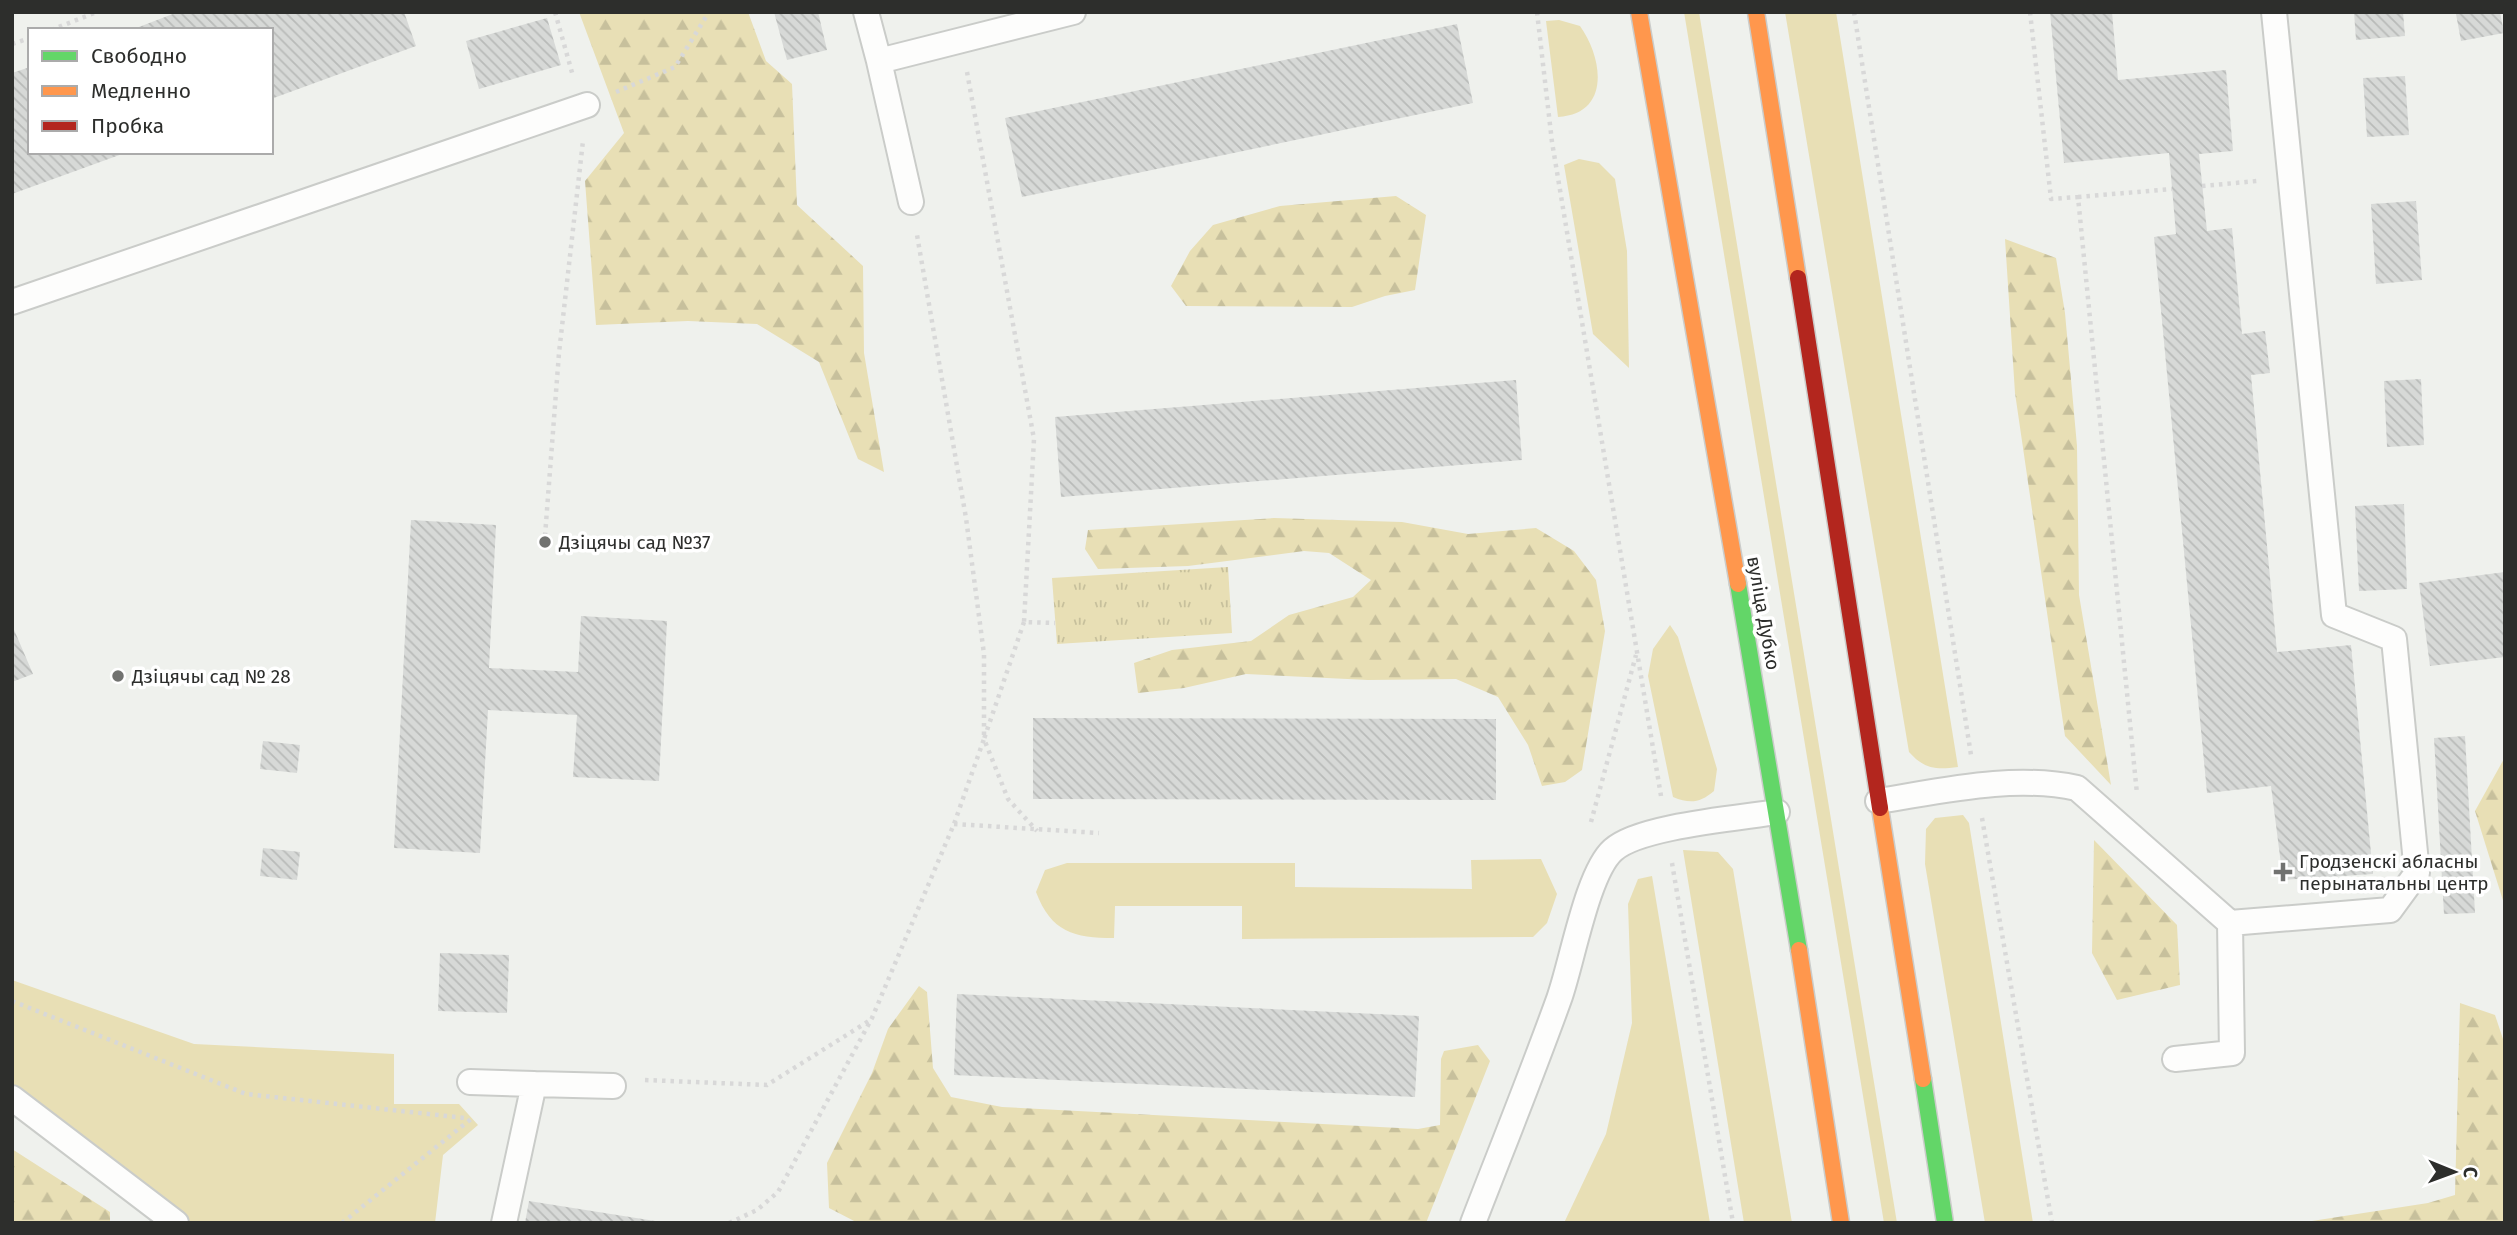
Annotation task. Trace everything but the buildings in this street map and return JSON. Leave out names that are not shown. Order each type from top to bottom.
[{"type":"main road","name":"вуліца Дубко","points":[[1639,12],[1777,812],[1841,1223]]},
{"type":"main road","points":[[1756,12],[1945,1223]]},
{"type":"lane","points":[[866,12],[911,202]]},
{"type":"lane","points":[[879,61],[1073,12]]},
{"type":"lane","points":[[1878,801],[1976,787],[2049,782],[2077,788],[2230,923],[2390,910],[2417,873],[2394,639],[2334,615],[2274,12]]},
{"type":"lane","points":[[12,302],[584,106]]},
{"type":"lane","points":[[1473,1223],[1560,997],[1599,868],[1613,849],[1633,839],[1667,830],[1777,812]]},
{"type":"lane","points":[[2175,1059],[2232,1054],[2230,923]]},
{"type":"lane","points":[[470,1082],[613,1086]]},
{"type":"lane","points":[[504,1223],[534,1084]]},
{"type":"lane","points":[[12,1098],[176,1223]]},
{"type":"path","points":[[56,28],[97,12]]},
{"type":"path","points":[[545,536],[559,353],[584,106],[555,12]]},
{"type":"path","points":[[584,106],[675,66],[709,12]]},
{"type":"path","points":[[1537,12],[1552,142],[1733,1223]]},
{"type":"path","points":[[1854,12],[1976,787],[2052,1223]]},
{"type":"path","points":[[2030,12],[2051,200],[2172,189]]},
{"type":"path","points":[[729,1223],[757,1210],[778,1192],[872,1018],[954,824],[1024,622],[1034,439],[970,85]]},
{"type":"path","points":[[2202,186],[2290,178]]},
{"type":"path","points":[[2078,197],[2143,846]]},
{"type":"path","points":[[911,202],[966,518],[984,654],[984,739],[1008,799],[1037,831]]},
{"type":"path","points":[[1024,622],[1055,623]]},
{"type":"path","points":[[1591,825],[1637,650]]},
{"type":"path","points":[[954,824],[1099,833]]},
{"type":"path","points":[[12,1001],[246,1094],[471,1119]]},
{"type":"path","points":[[613,1086],[636,1080],[766,1086],[872,1018]]},
{"type":"path","points":[[342,1223],[481,1113]]},
{"type":"green space","points":[[579,12],[748,12],[766,61],[792,84],[797,205],[863,266],[864,353],[884,472],[858,459],[819,362],[757,324],[688,321],[596,325],[585,181],[624,133]]},
{"type":"green space","points":[[1684,12],[1699,12],[1897,1223],[1884,1223]]},
{"type":"green space","points":[[1785,12],[1836,12],[1958,767],[1931,767],[1909,752]]},
{"type":"green space","points":[[1559,20],[1580,26],[1594,53],[1598,82],[1587,106],[1575,114],[1558,117],[1546,21]]},
{"type":"green space","points":[[1579,159],[1599,163],[1615,179],[1627,251],[1629,368],[1593,334],[1564,165]]},
{"type":"green space","points":[[1396,196],[1426,215],[1415,290],[1352,307],[1186,306],[1171,286],[1190,251],[1213,225],[1280,206]]},
{"type":"green space","points":[[2005,239],[2056,258],[2065,313],[2077,446],[2079,595],[2111,785],[2065,736],[2015,393]]},
{"type":"green space","points":[[1274,518],[1402,522],[1468,534],[1536,528],[1574,551],[1596,580],[1605,631],[1582,770],[1565,782],[1542,786],[1528,745],[1498,697],[1456,679],[1368,680],[1246,674],[1184,688],[1138,693],[1134,663],[1172,650],[1251,641],[1289,615],[1353,597],[1371,580],[1329,553],[1304,551],[1188,566],[1098,569],[1085,549],[1088,530]]},
{"type":"green space","points":[[1228,567],[1232,633],[1057,644],[1052,578]]},
{"type":"green space","points":[[1670,625],[1678,637],[1717,769],[1714,791],[1695,801],[1673,797],[1648,676],[1653,649]]},
{"type":"green space","points":[[2505,757],[2505,907],[2475,811]]},
{"type":"green space","points":[[1963,815],[1969,823],[2033,1223],[1985,1223],[1925,864],[1926,829],[1935,818]]},
{"type":"green space","points":[[2094,840],[2177,925],[2180,985],[2117,1000],[2092,953]]},
{"type":"green space","points":[[1683,850],[1718,852],[1733,869],[1792,1223],[1744,1223]]},
{"type":"green space","points":[[1541,859],[1557,894],[1547,923],[1533,937],[1242,939],[1242,906],[1115,906],[1114,938],[1100,938],[1076,934],[1057,924],[1049,916],[1036,892],[1045,870],[1067,863],[1295,863],[1295,887],[1472,889],[1471,860]]},
{"type":"green space","points":[[1652,876],[1710,1223],[1564,1223],[1606,1134],[1632,1023],[1628,904],[1638,879]]},
{"type":"green space","points":[[12,980],[194,1044],[394,1054],[394,1104],[459,1104],[478,1125],[443,1155],[435,1223],[184,1223],[12,1092]]},
{"type":"green space","points":[[919,986],[927,992],[933,1068],[951,1097],[1002,1107],[1418,1129],[1440,1125],[1441,1059],[1444,1051],[1478,1045],[1490,1061],[1426,1223],[858,1223],[829,1208],[827,1163],[872,1073],[888,1029]]},
{"type":"green space","points":[[2460,1003],[2495,1015],[2505,1045],[2505,1223],[2299,1223],[2428,1203],[2455,1195]]},
{"type":"green space","points":[[12,1149],[110,1212],[110,1223],[12,1223]]},
{"type":"traffic: fast","points":[[1738,584],[1799,950]]},
{"type":"traffic: fast","points":[[1923,1079],[1945,1223]]},
{"type":"traffic: slow","points":[[1639,12],[1738,584]]},
{"type":"traffic: slow","points":[[1756,12],[1798,278]]},
{"type":"traffic: slow","points":[[1880,808],[1923,1079]]},
{"type":"traffic: slow","points":[[1799,950],[1841,1223]]},
{"type":"traffic: jam","points":[[1798,278],[1880,808]]},
{"type":"place","name":"Дзіцячы сад №37","points":[[545,542]]},
{"type":"place","name":"Дзіцячы сад № 28","points":[[118,676]]},
{"type":"place","name":"Гродзенскі абласны перынатальны центр","points":[[2283,872]]}]
